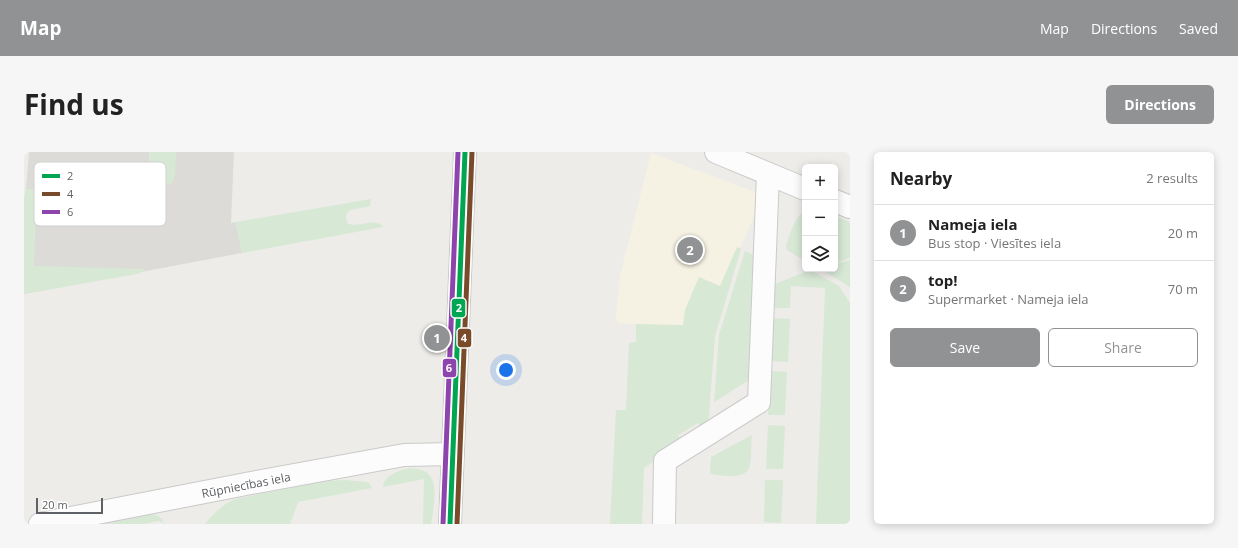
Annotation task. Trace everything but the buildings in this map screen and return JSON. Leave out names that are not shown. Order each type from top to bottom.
[{"type":"street","points":[[450,524],[465,152]]},
{"type":"street","points":[[716,152],[802,188]]},
{"type":"street","points":[[664,524],[665,461],[760,402],[768,174]]},
{"type":"street","points":[[838,202],[850,207]]},
{"type":"street","name":"Rūpniecības iela","points":[[40,524],[251,483],[404,456],[453,454]]},
{"type":"shaded area","points":[[29,152],[234,152],[231,223],[236,222],[242,253],[24,294],[24,200]]},
{"type":"shaded area","points":[[651,153],[763,195],[706,329],[637,329],[636,324],[617,323],[616,315],[620,276]]},
{"type":"green space","points":[[149,152],[176,152],[175,176],[172,183],[166,185],[166,162],[149,162]]},
{"type":"green space","points":[[26,189],[34,189],[34,226],[36,226],[34,266],[144,269],[144,271],[137,274],[24,294],[24,200]]},
{"type":"green space","points":[[371,199],[370,206],[350,210],[347,213],[347,223],[356,225],[378,223],[383,227],[242,253],[236,222]]},
{"type":"green space","points":[[802,213],[802,259],[787,250],[786,245],[795,222]]},
{"type":"green space","points":[[838,217],[850,222],[850,258],[838,262]]},
{"type":"green space","points":[[737,247],[741,249],[715,336],[708,427],[703,430],[698,423],[678,435],[681,440],[662,456],[644,468],[642,524],[610,524],[616,410],[626,410],[629,343],[636,342],[636,324],[683,325],[685,310],[699,277],[720,286]]},
{"type":"green space","points":[[745,251],[754,255],[754,377],[714,402],[719,335]]},
{"type":"green space","points":[[850,260],[850,287],[826,272],[838,272],[838,263]]},
{"type":"green space","points":[[805,272],[814,272],[839,286],[850,303],[850,524],[816,524],[825,288],[791,286],[790,308],[774,308],[772,306],[775,284]]},
{"type":"green space","points":[[772,318],[790,319],[788,362],[770,361]]},
{"type":"green space","points":[[770,371],[787,372],[785,415],[768,415]]},
{"type":"green space","points":[[768,425],[785,426],[783,469],[766,469]]},
{"type":"green space","points":[[752,435],[751,458],[748,470],[745,473],[735,476],[710,474],[711,457]]},
{"type":"green space","points":[[410,468],[426,472],[433,482],[434,503],[431,524],[423,524],[424,479],[383,487],[389,476]]},
{"type":"green space","points":[[344,480],[367,482],[372,488],[298,502],[290,524],[205,524],[218,510],[235,499],[327,481]]},
{"type":"green space","points":[[765,480],[783,480],[781,523],[764,522]]},
{"type":"green space","points":[[147,514],[159,517],[164,523],[158,521],[144,524],[85,524]]},
{"type":"transit line","name":"6","points":[[443,524],[458,152]]},
{"type":"transit line","name":"2","points":[[450,524],[465,152]]},
{"type":"transit line","name":"4","points":[[457,524],[472,152]]},
{"type":"place","name":"top!","points":[[690,250]]},
{"type":"place","name":"Nameja iela","points":[[437,338]]}]
